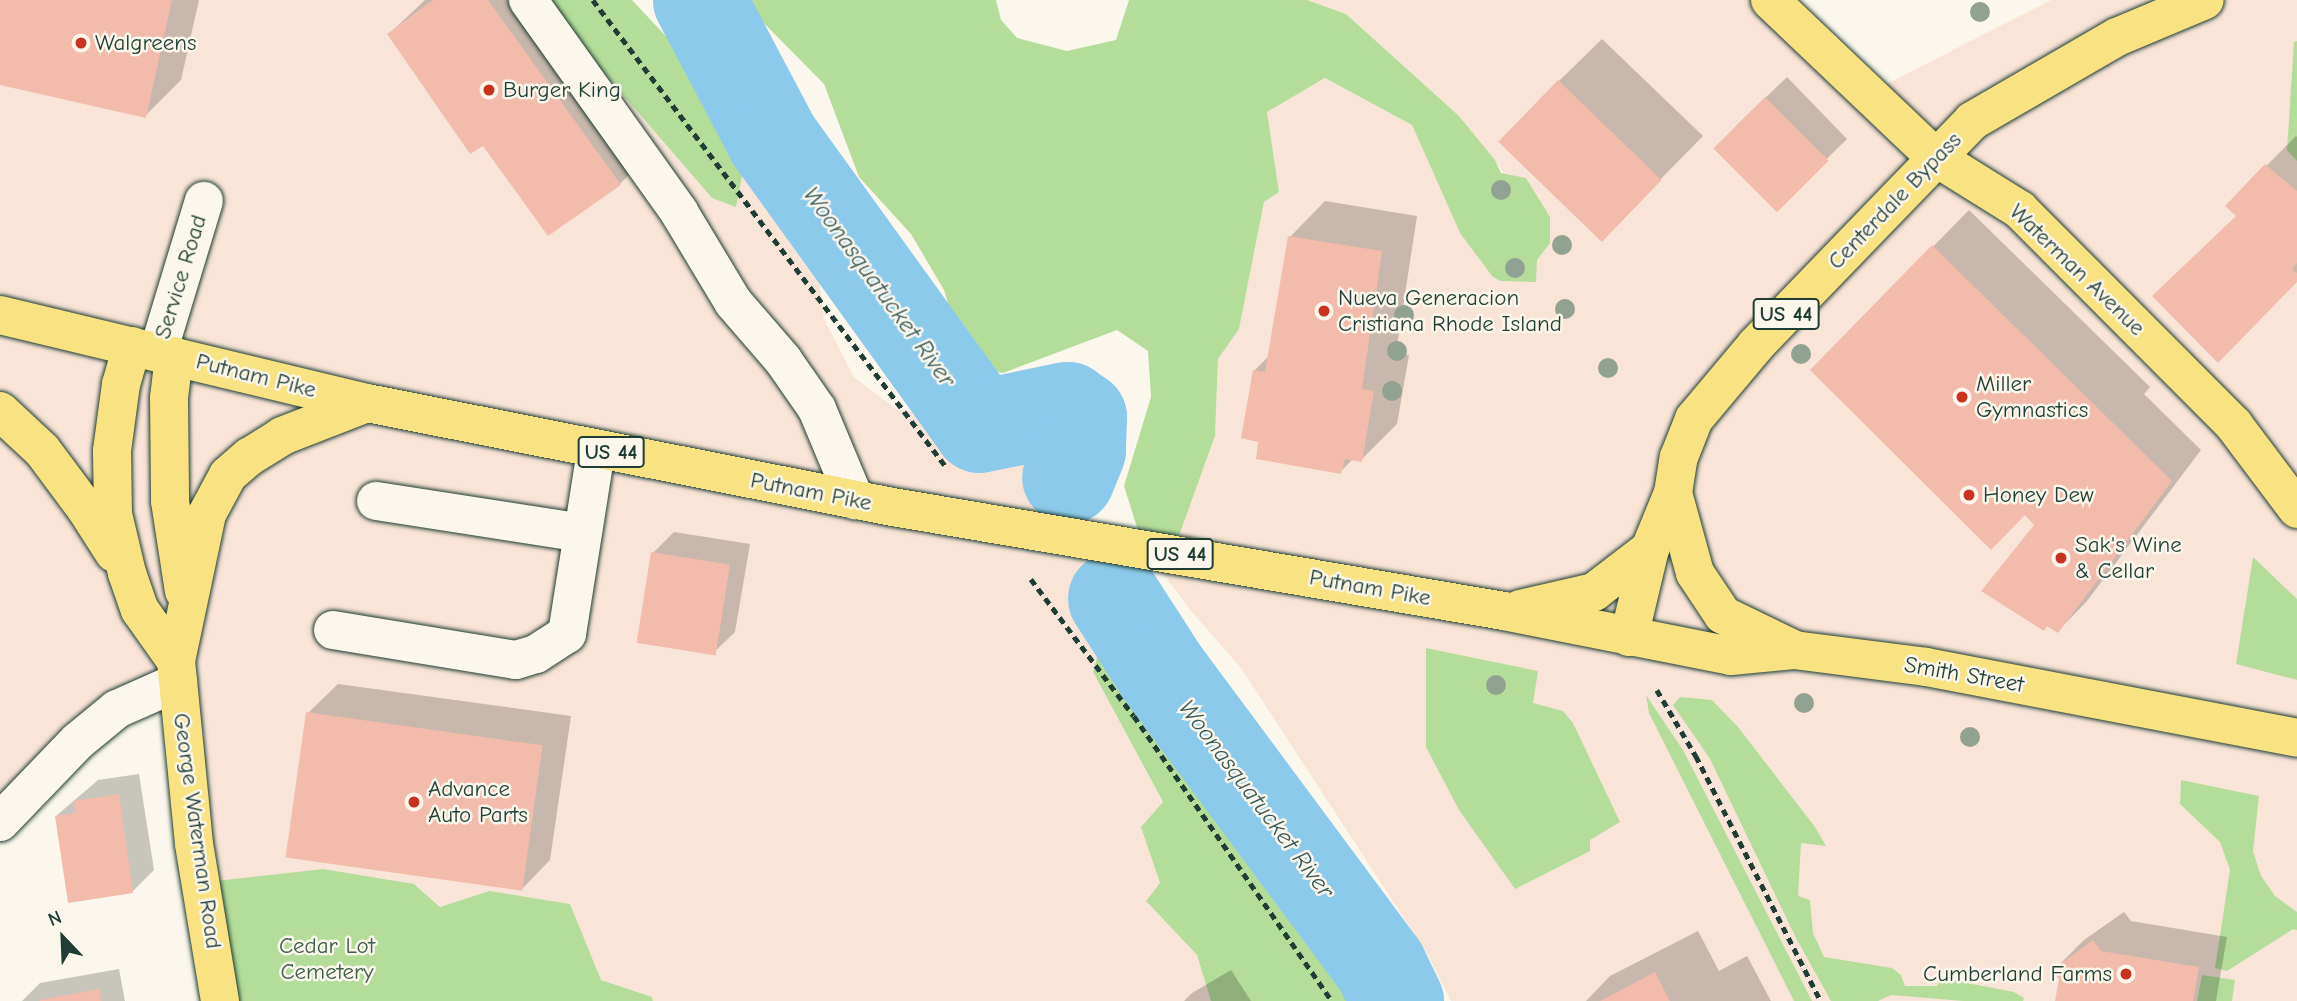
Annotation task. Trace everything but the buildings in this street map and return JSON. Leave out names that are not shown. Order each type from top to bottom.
[{"type":"main road","name":"Waterman Avenue","points":[[1770,0],[1935,157],[2020,210],[2234,425],[2297,509]]},
{"type":"main road","name":"Centerdale Bypass","points":[[1629,637],[1650,550],[1673,493],[1679,457],[1695,419],[1756,345],[1972,121],[2117,37],[2205,0]]},
{"type":"main road","name":"Putnam Pike","points":[[0,315],[366,402],[596,450],[855,500],[1504,611],[1629,637]]},
{"type":"main road","name":"George Waterman Road","points":[[177,672],[140,610],[127,573],[113,514],[112,451],[121,384],[155,351],[169,398],[170,501],[188,614],[177,672],[194,844],[220,1001]]},
{"type":"main road","points":[[188,614],[207,514],[228,475],[282,436],[366,402]]},
{"type":"main road","points":[[0,411],[42,450],[86,509],[127,573]]},
{"type":"main road","name":"Centerdale Bypass","points":[[1673,493],[1695,573],[1723,615],[1794,650]]},
{"type":"main road","name":"US 44","points":[[1504,611],[1594,592],[1650,550]]},
{"type":"main road","name":"Smith Street","points":[[1629,637],[1731,656],[1794,650],[1926,667],[2297,738]]},
{"type":"street","points":[[528,0],[679,212],[733,302],[783,360],[817,409],[855,500]]},
{"type":"street","name":"Service Road","points":[[155,351],[204,201]]},
{"type":"street","points":[[333,630],[516,660],[536,654],[567,634],[596,450]]},
{"type":"street","points":[[376,501],[583,533]]},
{"type":"street","points":[[0,822],[78,741],[117,709],[177,672]]},
{"type":"path","points":[[1647,685],[1658,690],[1696,756],[1821,1001]]},
{"type":"shaded area","points":[[0,0],[541,0],[712,197],[736,207],[744,166],[733,135],[736,136],[753,164],[794,213],[817,262],[824,319],[854,377],[896,409],[971,419],[1067,401],[1077,422],[1067,493],[1087,545],[1100,561],[1115,592],[1093,672],[1163,803],[1142,827],[1160,884],[1146,901],[1197,955],[1211,1001],[653,1001],[652,997],[601,980],[489,891],[440,907],[414,884],[206,882],[180,679],[0,833]]},
{"type":"shaded area","points":[[1307,0],[1761,0],[1859,98],[2051,0],[2297,0],[2297,1001],[1451,1001],[1428,955],[1241,668],[1191,611],[1158,567],[1175,547],[1215,436],[1218,359],[1239,329],[1264,202],[1279,192],[1267,112],[1325,78],[1412,125],[1460,233],[1537,260],[1550,243],[1495,160],[1459,116],[1346,14]]},
{"type":"green space","points":[[541,0],[632,0],[693,65],[691,60],[707,80],[733,135],[744,166],[736,207],[712,198]]},
{"type":"green space","points":[[741,0],[996,0],[1001,20],[1017,38],[1067,51],[1116,40],[1129,0],[1307,0],[1346,14],[1459,116],[1495,160],[1501,173],[1526,178],[1550,217],[1550,243],[1537,260],[1536,282],[1500,281],[1492,276],[1460,233],[1412,125],[1325,78],[1267,112],[1279,192],[1264,202],[1239,329],[1218,359],[1215,436],[1175,547],[1141,540],[1124,486],[1151,397],[1148,351],[1117,330],[1003,373],[967,368],[944,290],[911,234],[859,177],[824,84]]},
{"type":"green space","points":[[2297,41],[2297,161],[2287,150],[2294,42]]},
{"type":"green space","points":[[2253,557],[2297,599],[2297,680],[2236,664]]},
{"type":"green space","points":[[1115,592],[1177,700],[1213,749],[1288,872],[1376,1001],[1211,1001],[1197,955],[1146,901],[1160,883],[1141,827],[1163,802],[1093,672]]},
{"type":"green space","points":[[1426,648],[1538,671],[1533,703],[1563,711],[1573,723],[1620,822],[1590,840],[1590,851],[1515,889],[1459,810],[1426,747]]},
{"type":"green space","points":[[1646,695],[1683,750],[1812,1001],[1794,1001],[1649,713]]},
{"type":"green space","points":[[1680,697],[1712,700],[1738,727],[1815,827],[1826,846],[1801,843],[1798,896],[1810,900],[1813,933],[1824,957],[1892,968],[1901,975],[1905,986],[1937,986],[1941,978],[2014,992],[2024,998],[2023,1001],[1963,1001],[1891,995],[1878,1001],[1831,1001],[1796,938],[1710,759],[1673,705]]},
{"type":"green space","points":[[2181,780],[2259,796],[2253,851],[2261,876],[2275,896],[2297,912],[2297,930],[2293,929],[2227,971],[2215,968],[2230,870],[2220,842],[2180,804]]},
{"type":"green space","name":"Cedar Lot Cemetery","points":[[323,869],[414,884],[440,907],[489,891],[570,904],[601,980],[652,997],[653,1001],[219,1001],[206,882]]},
{"type":"green space","points":[[2202,975],[2235,980],[2232,1001],[2197,1001]]},
{"type":"waterway","name":"Woonasquatucket River","points":[[699,0],[773,140],[979,426],[1067,408],[1080,417],[1079,450],[1068,477]]},
{"type":"waterway","name":"Woonasquatucket River","points":[[1114,598],[1161,671],[1380,966],[1397,1001]]},
{"type":"place","name":"Walgreens","points":[[81,43]]},
{"type":"place","name":"Burger King","points":[[489,90]]},
{"type":"place","name":"Nueva Generacion Cristiana Rhode Island","points":[[1324,311]]},
{"type":"place","name":"Miller Gymnastics","points":[[1962,397]]},
{"type":"place","name":"Honey Dew","points":[[1969,495]]},
{"type":"place","name":"Sak's Wine & Cellar","points":[[2061,558]]},
{"type":"place","name":"Advance Auto Parts","points":[[414,802]]},
{"type":"place","name":"Cumberland Farms","points":[[2126,974]]}]
